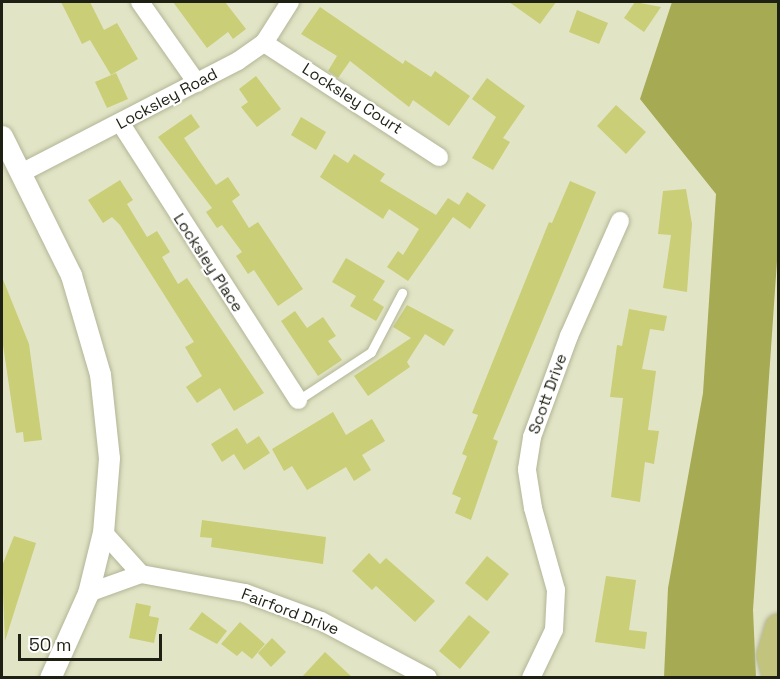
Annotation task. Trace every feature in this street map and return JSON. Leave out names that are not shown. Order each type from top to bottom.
[{"type":"main road","points":[[776,678],[770,655],[778,626]]},
{"type":"street","points":[[140,2],[196,83]]},
{"type":"street","name":"Locksley Road","points":[[23,172],[121,124],[264,43],[290,2]]},
{"type":"street","name":"Locksley Court","points":[[264,43],[440,157]]},
{"type":"street","name":"Locksley Place","points":[[121,124],[298,400]]},
{"type":"street","points":[[2,136],[23,172],[71,275],[100,374],[109,458],[103,532],[88,592],[50,678]]},
{"type":"street","name":"Scott Drive","points":[[531,678],[554,630],[556,590],[533,508],[527,469],[532,437],[569,336],[620,221]]},
{"type":"street","points":[[103,532],[141,574]]},
{"type":"street","name":"Fairford Drive","points":[[88,592],[141,574],[245,593],[355,637],[428,678]]},
{"type":"lane","points":[[298,400],[371,352],[402,292]]},
{"type":"green space","points":[[672,2],[777,2],[777,261],[753,610],[756,677],[664,677],[668,588],[703,393],[716,194],[640,99]]},
{"type":"building","points":[[61,2],[90,2],[104,30],[117,23],[138,59],[111,75],[90,40],[82,44]]},
{"type":"building","points":[[173,2],[225,2],[246,29],[233,39],[228,32],[207,48]]},
{"type":"building","points":[[509,2],[556,2],[540,24]]},
{"type":"building","points":[[635,2],[661,7],[644,32],[624,18]]},
{"type":"building","points":[[320,7],[403,64],[405,60],[431,77],[435,71],[470,96],[449,126],[413,100],[409,107],[350,61],[338,78],[328,71],[337,56],[301,34]]},
{"type":"building","points":[[577,10],[608,23],[599,44],[569,32]]},
{"type":"building","points":[[116,73],[128,99],[107,108],[95,82]]},
{"type":"building","points":[[256,76],[281,109],[257,127],[241,107],[248,102],[239,89]]},
{"type":"building","points":[[487,78],[525,106],[503,138],[510,142],[493,170],[472,158],[496,117],[472,99]]},
{"type":"building","points":[[616,105],[646,132],[626,154],[597,126]]},
{"type":"building","points":[[191,114],[200,127],[184,138],[216,185],[228,177],[240,195],[232,201],[249,228],[258,222],[303,289],[278,306],[254,270],[248,274],[236,256],[242,252],[222,225],[217,228],[206,212],[212,208],[158,137]]},
{"type":"building","points":[[301,117],[326,132],[316,150],[291,135]]},
{"type":"building","points":[[334,154],[348,163],[354,154],[385,174],[380,181],[436,215],[448,198],[459,205],[467,192],[486,205],[470,229],[453,217],[408,281],[387,267],[398,251],[403,255],[419,229],[389,209],[383,219],[320,177]]},
{"type":"building","points":[[120,180],[133,200],[127,204],[147,237],[157,231],[170,252],[162,257],[178,284],[187,278],[264,393],[234,411],[220,388],[197,403],[186,387],[202,376],[185,347],[194,342],[120,225],[112,217],[103,223],[88,200]]},
{"type":"building","points":[[570,181],[596,192],[493,439],[498,441],[471,520],[455,513],[461,498],[452,494],[467,456],[462,454],[478,415],[472,413],[549,222],[552,223]]},
{"type":"building","points":[[686,189],[692,224],[687,292],[663,288],[671,235],[658,234],[663,191]]},
{"type":"building","points":[[346,258],[385,281],[373,300],[384,307],[376,321],[350,306],[356,296],[332,282]]},
{"type":"building","points":[[2,277],[29,344],[42,440],[24,442],[23,432],[16,433],[2,338]]},
{"type":"building","points":[[407,305],[454,330],[444,346],[425,334],[407,362],[410,367],[368,396],[354,376],[411,338],[393,327]]},
{"type":"building","points":[[629,309],[667,316],[664,331],[650,329],[642,369],[656,371],[648,430],[659,431],[654,464],[645,462],[640,502],[611,497],[623,398],[610,397],[617,345],[622,346]]},
{"type":"building","points":[[295,311],[307,328],[323,317],[336,336],[328,341],[342,360],[318,376],[281,321]]},
{"type":"building","points":[[333,412],[346,435],[372,419],[385,441],[362,455],[371,470],[354,481],[346,467],[307,490],[292,466],[284,471],[272,449]]},
{"type":"building","points":[[237,428],[247,444],[259,436],[270,453],[244,470],[234,454],[222,462],[211,444]]},
{"type":"building","points":[[202,520],[326,537],[323,564],[211,547],[212,538],[200,537]]},
{"type":"building","points":[[14,536],[36,543],[5,641],[2,566]]},
{"type":"building","points":[[369,553],[380,564],[386,558],[435,601],[415,622],[376,586],[372,590],[352,571]]},
{"type":"building","points":[[487,556],[509,574],[487,601],[465,583]]},
{"type":"building","points":[[606,576],[636,580],[629,630],[647,632],[645,649],[595,642]]},
{"type":"building","points":[[136,603],[151,606],[149,616],[159,618],[154,643],[129,638]]},
{"type":"building","points":[[202,612],[227,631],[217,644],[189,629]]},
{"type":"building","points":[[469,615],[490,632],[460,669],[439,651]]},
{"type":"building","points":[[240,622],[265,644],[252,659],[242,651],[237,656],[221,644]]},
{"type":"building","points":[[272,638],[286,652],[271,667],[258,653]]},
{"type":"building","points":[[325,652],[353,678],[301,678]]}]
